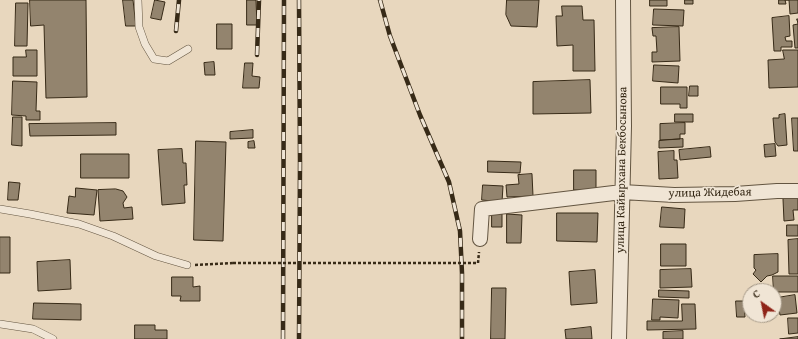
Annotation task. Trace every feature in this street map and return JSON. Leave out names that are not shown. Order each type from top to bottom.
[{"type":"street","name":"улица Кайырхана Бекбосынова","points":[[619,339],[624,126],[623,0]]},
{"type":"street","name":"улица Жидебая","points":[[480,239],[482,209],[622,192],[674,195],[798,191]]},
{"type":"lane","points":[[138,0],[139,26],[145,44],[154,59],[168,61],[188,49]]},
{"type":"lane","points":[[0,209],[79,224],[113,236],[156,256],[187,265]]},
{"type":"lane","points":[[0,324],[33,329],[53,339]]},
{"type":"path","points":[[187,265],[233,263],[478,263]]},
{"type":"building","points":[[30,0],[86,0],[87,97],[46,98],[44,25],[31,26]]},
{"type":"building","points":[[123,0],[133,0],[136,26],[126,26]]},
{"type":"building","points":[[155,0],[165,2],[161,20],[151,18]]},
{"type":"building","points":[[247,0],[256,0],[257,25],[247,25]]},
{"type":"building","points":[[507,0],[539,0],[537,27],[511,26],[506,15]]},
{"type":"building","points":[[650,0],[667,0],[667,6],[650,6]]},
{"type":"building","points":[[685,0],[693,0],[693,4],[685,4]]},
{"type":"building","points":[[779,0],[785,0],[786,4],[779,4]]},
{"type":"building","points":[[789,0],[798,0],[798,13],[790,14]]},
{"type":"building","points":[[16,3],[28,3],[27,46],[15,46]]},
{"type":"building","points":[[562,6],[582,6],[583,20],[594,20],[595,71],[573,71],[573,45],[557,46],[556,16],[562,16]]},
{"type":"building","points":[[654,9],[684,10],[683,26],[653,25]]},
{"type":"building","points":[[789,16],[790,36],[785,37],[786,41],[792,41],[792,47],[781,47],[781,51],[774,51],[772,18]]},
{"type":"building","points":[[217,24],[232,24],[232,49],[217,49]]},
{"type":"building","points":[[798,24],[798,48],[795,48],[793,25]]},
{"type":"building","points":[[679,27],[680,61],[652,62],[652,52],[657,52],[656,36],[653,36],[652,28]]},
{"type":"building","points":[[26,50],[37,50],[37,76],[13,76],[13,57],[26,57]]},
{"type":"building","points":[[783,50],[798,50],[798,87],[769,88],[768,60],[784,59]]},
{"type":"building","points":[[214,62],[215,75],[205,75],[204,63]]},
{"type":"building","points":[[245,63],[253,63],[252,76],[260,77],[259,88],[243,88]]},
{"type":"building","points":[[654,65],[679,66],[678,83],[653,81]]},
{"type":"building","points":[[590,80],[591,113],[533,114],[533,82]]},
{"type":"building","points":[[13,81],[37,82],[36,111],[40,111],[40,120],[26,120],[26,116],[12,115]]},
{"type":"building","points":[[690,86],[698,86],[698,96],[689,96]]},
{"type":"building","points":[[661,87],[687,87],[687,108],[680,108],[680,104],[661,104]]},
{"type":"building","points":[[675,114],[693,114],[693,122],[675,122]]},
{"type":"building","points":[[785,114],[787,145],[778,146],[775,142],[773,118],[779,118],[779,115]]},
{"type":"building","points":[[13,117],[22,117],[22,146],[12,145]]},
{"type":"building","points":[[792,118],[798,118],[798,151],[794,151]]},
{"type":"building","points":[[116,123],[116,135],[30,136],[29,124]]},
{"type":"building","points":[[685,123],[685,134],[680,134],[680,139],[660,140],[660,124]]},
{"type":"building","points":[[253,130],[253,138],[230,139],[230,132]]},
{"type":"building","points":[[683,139],[683,147],[659,148],[659,141]]},
{"type":"building","points":[[196,141],[226,142],[223,241],[194,240]]},
{"type":"building","points":[[254,141],[255,148],[248,148],[248,142]]},
{"type":"building","points":[[775,144],[776,156],[765,157],[764,145]]},
{"type":"building","points":[[710,147],[711,157],[680,160],[679,150]]},
{"type":"building","points":[[182,149],[183,163],[186,163],[187,185],[184,185],[185,203],[162,205],[158,150]]},
{"type":"building","points":[[674,151],[674,160],[677,160],[678,178],[659,179],[658,152]]},
{"type":"building","points":[[81,154],[129,154],[129,178],[81,178]]},
{"type":"building","points":[[488,161],[521,162],[520,173],[488,172]]},
{"type":"building","points":[[574,170],[596,170],[596,190],[574,190]]},
{"type":"building","points":[[532,174],[533,196],[507,197],[506,185],[519,184],[518,175]]},
{"type":"building","points":[[9,182],[20,183],[18,200],[8,200]]},
{"type":"building","points":[[483,185],[503,186],[502,202],[482,200]]},
{"type":"building","points":[[76,188],[97,190],[94,215],[67,213],[69,196],[75,197]]},
{"type":"building","points":[[116,189],[123,191],[127,197],[123,203],[124,208],[132,207],[133,219],[100,221],[98,190]]},
{"type":"building","points":[[798,198],[798,210],[793,210],[794,220],[784,221],[783,199]]},
{"type":"building","points":[[662,207],[685,209],[684,228],[660,227]]},
{"type":"building","points":[[557,213],[598,213],[597,242],[557,241]]},
{"type":"building","points":[[492,214],[502,214],[502,227],[492,227]]},
{"type":"building","points":[[507,214],[522,215],[521,243],[507,243]]},
{"type":"building","points":[[787,225],[798,225],[798,236],[787,236]]},
{"type":"building","points":[[0,237],[10,237],[10,273],[0,273]]},
{"type":"building","points":[[798,239],[798,274],[789,274],[788,240]]},
{"type":"building","points":[[661,244],[686,244],[686,266],[661,266]]},
{"type":"building","points":[[778,254],[778,272],[767,276],[761,282],[753,274],[756,270],[754,268],[754,255]]},
{"type":"building","points":[[70,260],[71,289],[38,291],[37,262]]},
{"type":"building","points":[[691,269],[692,287],[660,288],[660,270]]},
{"type":"building","points":[[595,270],[597,303],[571,305],[569,272]]},
{"type":"building","points":[[773,276],[798,276],[798,292],[782,292],[782,283],[773,283]]},
{"type":"building","points":[[172,277],[193,277],[193,287],[200,286],[200,301],[180,301],[181,296],[172,296]]},
{"type":"building","points":[[492,288],[506,288],[505,339],[491,339]]},
{"type":"building","points":[[659,290],[689,291],[689,298],[659,297]]},
{"type":"building","points":[[795,295],[797,313],[782,315],[782,297]]},
{"type":"building","points":[[653,299],[679,300],[678,318],[660,317],[660,320],[652,320]]},
{"type":"building","points":[[736,301],[742,301],[742,317],[737,317]]},
{"type":"building","points":[[34,303],[81,304],[81,320],[33,319]]},
{"type":"building","points":[[682,304],[695,304],[696,329],[647,330],[647,321],[682,321]]},
{"type":"building","points":[[788,318],[798,318],[798,333],[789,334]]},
{"type":"building","points":[[135,325],[155,325],[155,330],[167,330],[167,339],[135,339]]},
{"type":"building","points":[[591,327],[592,339],[566,339],[565,330]]},
{"type":"building","points":[[683,331],[683,339],[663,339],[663,332]]},
{"type":"building","points":[[798,337],[798,339],[780,339]]},
{"type":"railway","points":[[176,31],[179,0]]},
{"type":"railway","points":[[257,55],[259,0]]},
{"type":"railway","points":[[283,339],[284,0]]},
{"type":"railway","points":[[299,0],[299,339]]},
{"type":"railway","points":[[380,0],[390,36],[420,115],[449,182],[460,231],[462,273],[462,339]]}]
